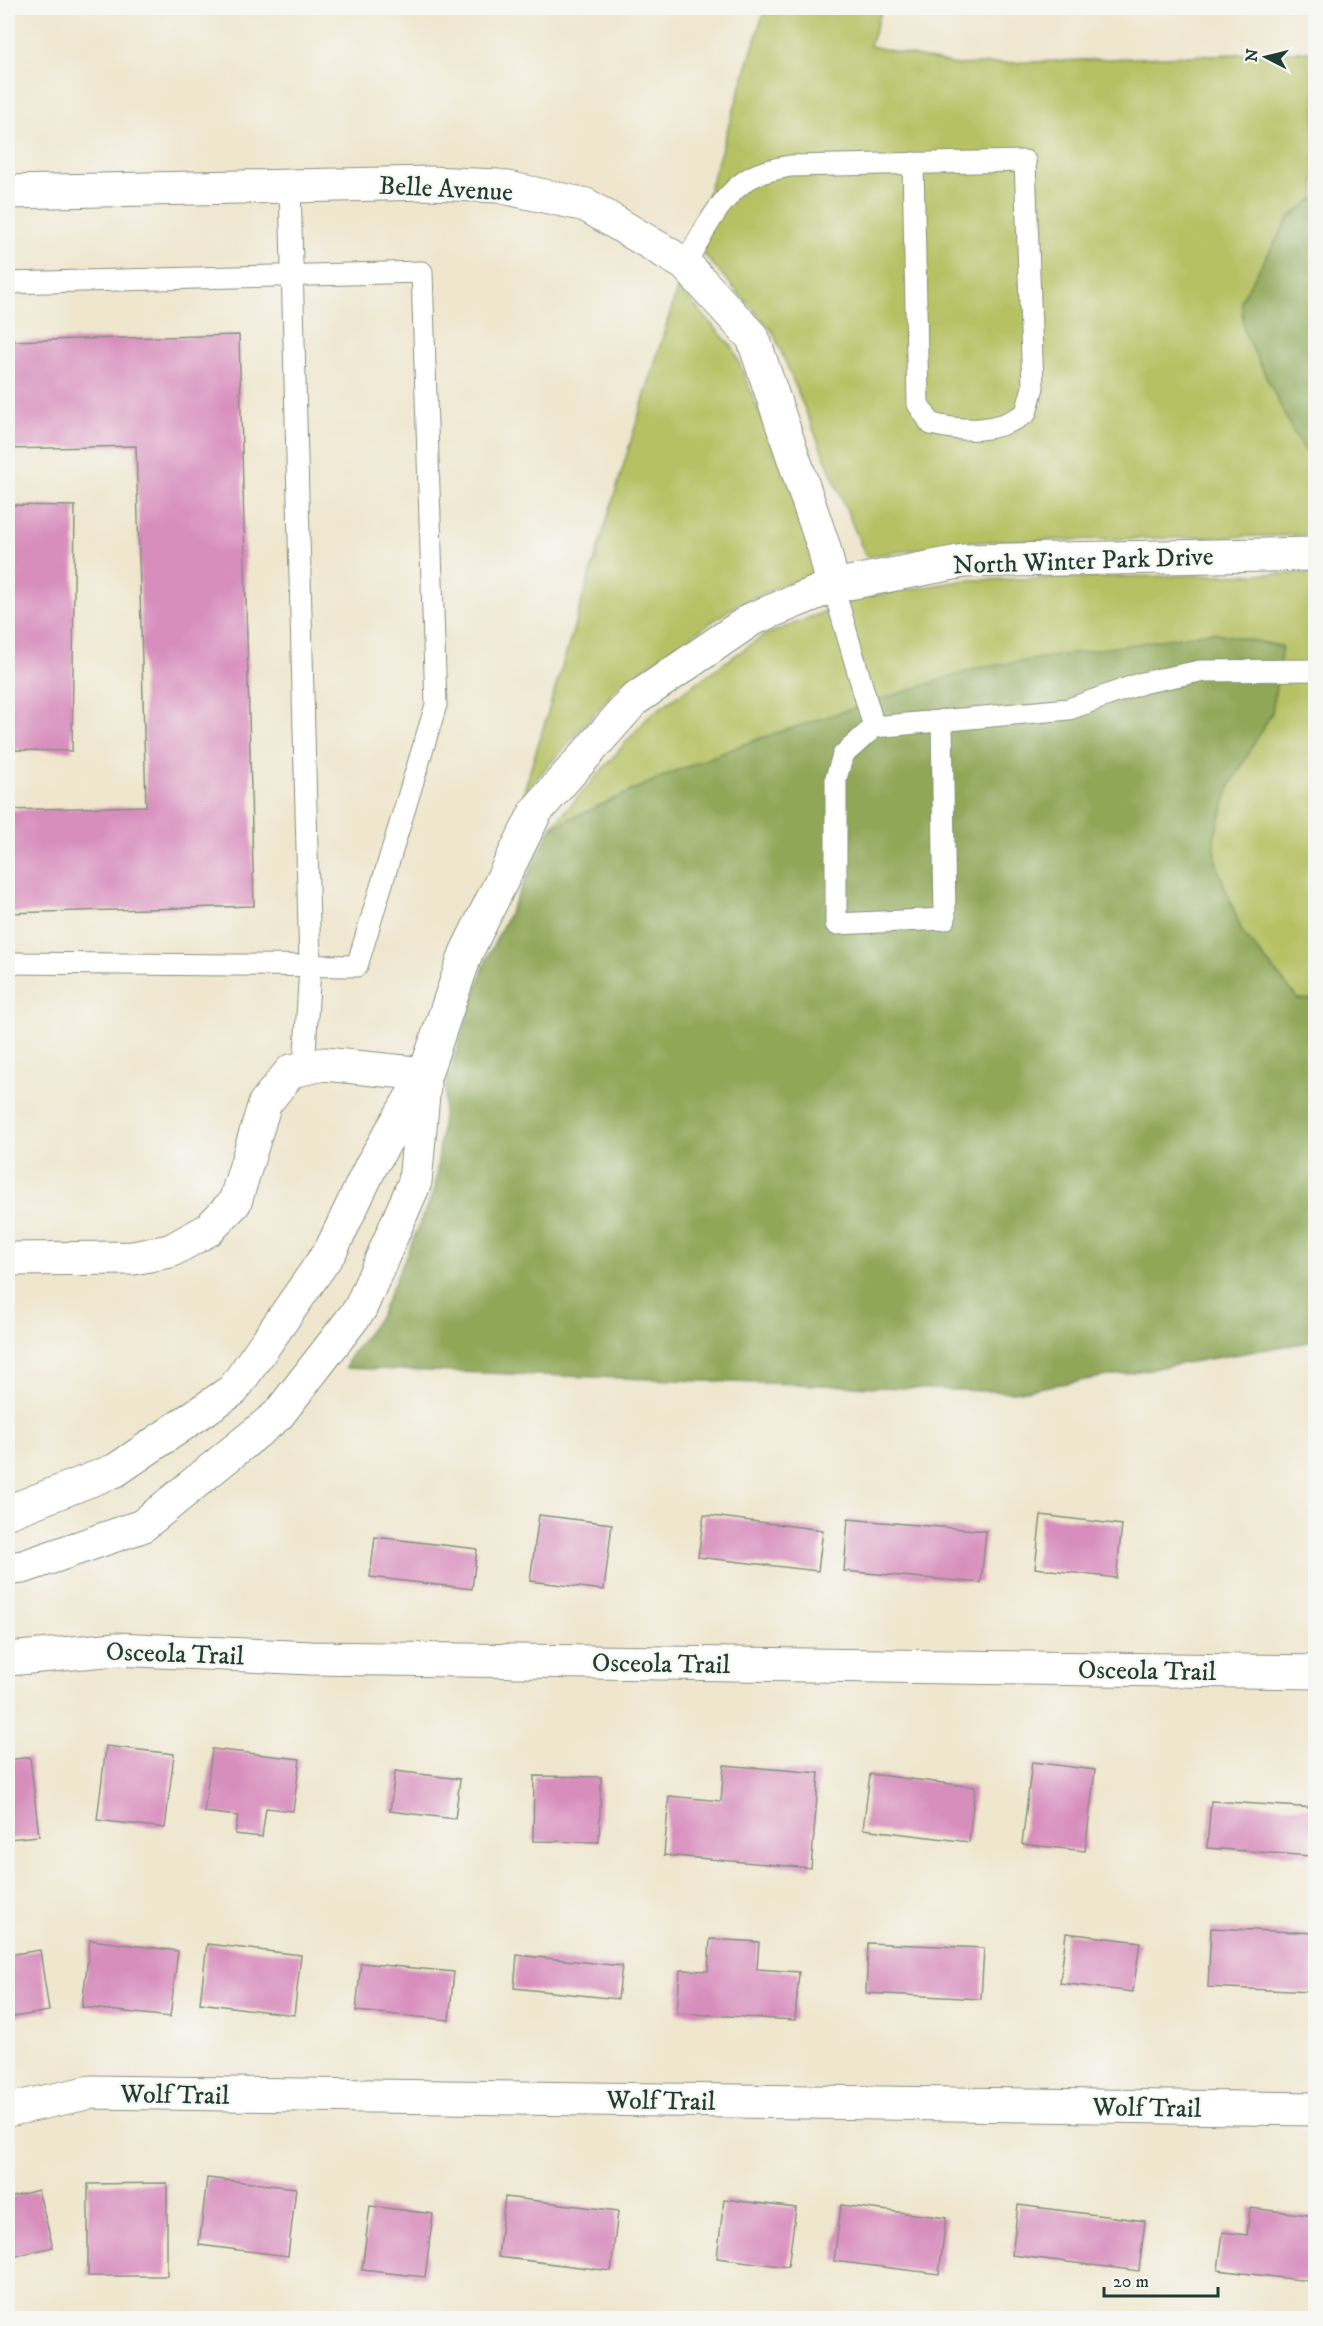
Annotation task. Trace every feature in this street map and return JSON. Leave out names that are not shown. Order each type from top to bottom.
[{"type":"street","name":"Belle Avenue","points":[[8,192],[430,183],[498,186],[586,205],[685,264],[753,338],[824,548],[833,586]]},
{"type":"street","name":"North Winter Park Drive","points":[[8,1512],[116,1470],[233,1390],[331,1250],[371,1166],[425,1074],[466,953],[536,811],[634,700],[752,619],[833,586],[964,561],[1316,554]]},
{"type":"street","points":[[8,1259],[134,1258],[170,1251],[208,1230],[235,1203],[265,1103],[291,1071],[324,1065],[425,1074]]},
{"type":"street","name":"North Winter Park Drive","points":[[8,1569],[23,1567],[142,1526],[278,1415],[360,1309],[415,1182],[425,1074]]},
{"type":"street","name":"Osceola Trail","points":[[8,1659],[116,1649],[311,1658],[1316,1672]]},
{"type":"street","name":"Wolf Trail","points":[[8,2110],[91,2092],[1316,2109]]},
{"type":"lane","points":[[685,264],[715,214],[735,189],[757,174],[790,165],[1025,161],[1033,387],[1026,413],[1011,423],[987,430],[955,429],[930,424],[918,404],[913,163]]},
{"type":"lane","points":[[290,186],[310,966],[304,1069]]},
{"type":"lane","points":[[8,283],[422,272],[436,705],[357,966],[8,963]]},
{"type":"lane","points":[[833,586],[874,727]]},
{"type":"lane","points":[[942,720],[945,919],[836,924],[836,778],[843,755],[874,727],[942,720],[1069,709],[1142,683],[1200,671],[1316,670]]},
{"type":"green space","points":[[765,8],[882,8],[870,46],[956,65],[1315,51],[1315,198],[1289,218],[1244,331],[1293,432],[1315,466],[1315,535],[963,542],[866,557],[773,332],[702,252],[692,245]]},
{"type":"green space","points":[[1315,198],[1315,466],[1293,432],[1244,331],[1241,300],[1289,218]]},
{"type":"green space","points":[[678,287],[733,348],[824,569],[738,604],[620,685],[523,794]]},
{"type":"green space","points":[[1315,573],[1315,1000],[1298,999],[1242,932],[1217,866],[1214,838],[1230,786],[1272,712],[1282,646],[1212,632],[1104,650],[868,706],[761,738],[666,775],[551,828],[650,715],[763,636],[859,598],[967,580]]},
{"type":"green space","points":[[1212,632],[1282,647],[1272,712],[1230,786],[1214,838],[1217,866],[1242,932],[1298,999],[1315,1000],[1315,1341],[1014,1392],[346,1368],[349,1358],[380,1316],[435,1189],[447,1079],[454,1066],[452,1064],[486,960],[551,828],[666,775],[761,738],[978,668]]},
{"type":"building","points":[[239,335],[254,906],[8,913],[8,810],[146,806],[136,446],[8,449],[8,341]]},
{"type":"building","points":[[8,505],[75,506],[72,751],[8,750]]},
{"type":"building","points":[[539,1515],[612,1524],[604,1590],[530,1581]]},
{"type":"building","points":[[704,1515],[823,1530],[818,1571],[698,1557]]},
{"type":"building","points":[[1041,1515],[1122,1525],[1116,1578],[1035,1568]]},
{"type":"building","points":[[848,1519],[986,1531],[981,1583],[844,1571]]},
{"type":"building","points":[[375,1537],[477,1549],[472,1589],[370,1577]]},
{"type":"building","points":[[106,1746],[174,1754],[165,1828],[97,1820]]},
{"type":"building","points":[[212,1749],[300,1759],[293,1811],[266,1808],[262,1837],[235,1834],[238,1816],[204,1812]]},
{"type":"building","points":[[30,1757],[39,1836],[8,1839],[8,1760]]},
{"type":"building","points":[[1032,1762],[1095,1770],[1085,1851],[1022,1844]]},
{"type":"building","points":[[724,1765],[819,1773],[811,1868],[664,1855],[669,1796],[721,1801]]},
{"type":"building","points":[[395,1771],[460,1779],[455,1819],[390,1811]]},
{"type":"building","points":[[870,1774],[975,1787],[969,1842],[863,1829]]},
{"type":"building","points":[[534,1776],[601,1777],[599,1842],[533,1841]]},
{"type":"building","points":[[1211,1801],[1314,1808],[1310,1856],[1207,1848]]},
{"type":"building","points":[[1211,1928],[1315,1933],[1312,1992],[1208,1987]]},
{"type":"building","points":[[1066,1933],[1140,1942],[1133,1992],[1060,1983]]},
{"type":"building","points":[[710,1939],[759,1942],[757,1969],[799,1972],[795,2020],[677,2013],[680,1970],[708,1971]]},
{"type":"building","points":[[90,1940],[178,1951],[170,2017],[82,2007]]},
{"type":"building","points":[[868,1943],[984,1948],[981,1999],[866,1993]]},
{"type":"building","points":[[207,1944],[301,1955],[294,2015],[200,2003]]},
{"type":"building","points":[[40,1950],[49,2011],[8,2018],[8,1955]]},
{"type":"building","points":[[517,1955],[622,1966],[618,1999],[514,1988]]},
{"type":"building","points":[[361,1963],[454,1972],[449,2020],[356,2011]]},
{"type":"building","points":[[207,2178],[296,2188],[288,2256],[199,2245]]},
{"type":"building","points":[[167,2183],[167,2276],[88,2276],[88,2184]]},
{"type":"building","points":[[38,2190],[53,2247],[8,2258],[8,2198]]},
{"type":"building","points":[[505,2197],[618,2211],[611,2271],[498,2257]]},
{"type":"building","points":[[724,2199],[796,2208],[788,2267],[717,2258]]},
{"type":"building","points":[[841,2205],[946,2218],[939,2274],[834,2261]]},
{"type":"building","points":[[1018,2205],[1145,2221],[1139,2271],[1012,2255]]},
{"type":"building","points":[[370,2206],[433,2214],[425,2277],[362,2270]]},
{"type":"building","points":[[1250,2208],[1316,2216],[1309,2281],[1218,2270],[1223,2232],[1247,2235]]}]
